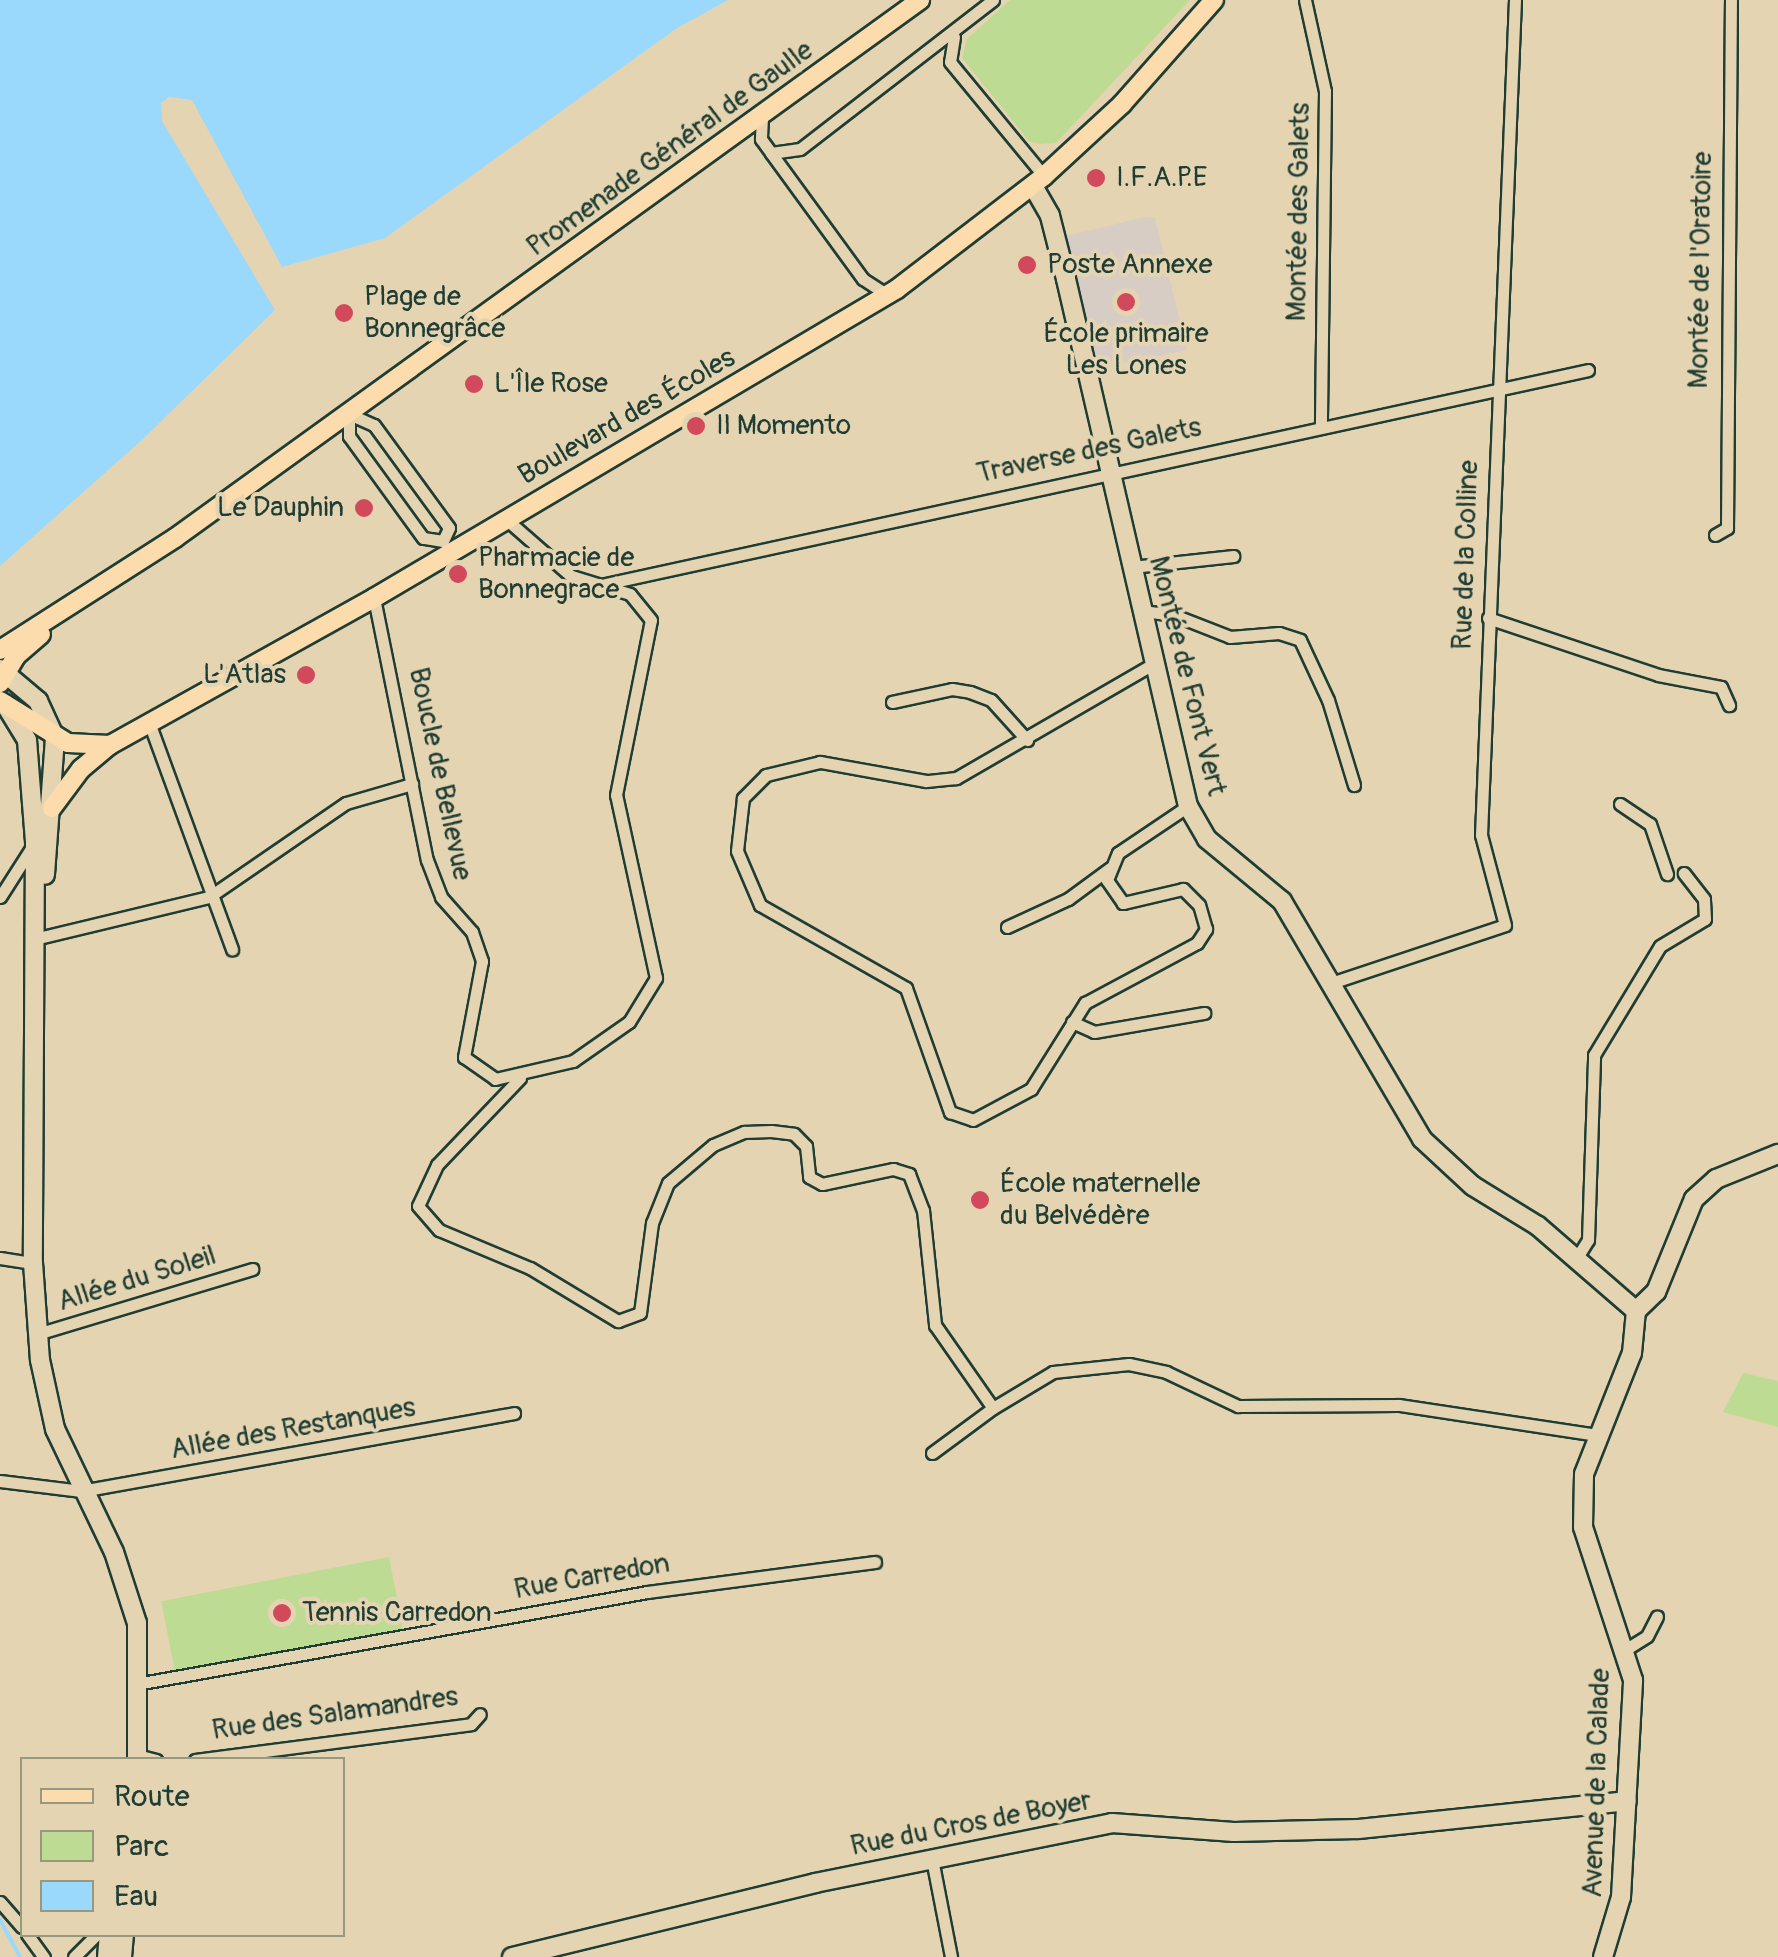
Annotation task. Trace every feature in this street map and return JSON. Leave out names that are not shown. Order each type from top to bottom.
[{"type":"main road","name":"Promenade Général de Gaulle","points":[[0,650],[175,538],[762,118],[920,0]]},
{"type":"main road","name":"Boulevard des Écoles","points":[[52,808],[81,769],[110,745],[374,598],[447,546],[506,519],[888,294],[1038,181],[1130,95],[1214,0]]},
{"type":"main road","name":"Promenade Général de Gaulle","points":[[2,686],[106,579]]},
{"type":"main road","points":[[2,686],[56,738],[110,745]]},
{"type":"street","points":[[771,152],[800,149],[957,33],[993,0]]},
{"type":"street","name":"Rue de la Colline","points":[[1330,984],[1505,926],[1482,835],[1515,0]]},
{"type":"street","name":"Montée de l'Oratoire","points":[[1716,535],[1727,528],[1731,0]]},
{"type":"street","name":"Montée des Galets","points":[[1307,5],[1326,90],[1321,427]]},
{"type":"street","name":"Montée de Font Vert","points":[[957,33],[950,62],[1038,181],[1054,232],[1188,806],[1208,839],[1282,900],[1422,1138],[1454,1170],[1523,1214],[1636,1311]]},
{"type":"street","points":[[762,118],[761,139],[863,278],[888,294]]},
{"type":"street","name":"Traverse des Galets","points":[[601,585],[1588,370]]},
{"type":"street","points":[[349,414],[374,426],[449,528],[447,546],[423,538],[350,436],[349,414]]},
{"type":"street","points":[[506,519],[572,576],[630,594],[651,620],[616,795],[656,978],[629,1022],[598,1045],[573,1061],[520,1078],[437,1164],[418,1206],[438,1230],[530,1268],[618,1321],[640,1313],[657,1203],[688,1162],[744,1132],[794,1134],[806,1146],[809,1178],[822,1184],[893,1169],[910,1174],[923,1210],[935,1325],[993,1408]]},
{"type":"street","points":[[1132,567],[1233,556]]},
{"type":"street","name":"Boucle de Bellevue","points":[[374,598],[440,897],[472,932],[482,961],[464,1057],[482,1074],[520,1078]]},
{"type":"street","points":[[1142,611],[1174,615],[1230,637],[1279,634],[1300,640],[1328,700],[1354,785]]},
{"type":"street","points":[[1488,618],[1658,675],[1720,687],[1729,705]]},
{"type":"street","points":[[1113,866],[1107,880],[1122,903],[1183,889],[1199,905],[1206,929],[1178,956],[1101,991],[1072,1022],[1023,1097],[961,1121],[950,1112],[906,988],[760,905],[738,851],[743,798],[766,775],[820,762],[926,780],[956,778],[1153,664]]},
{"type":"street","points":[[2,686],[38,701],[56,738],[36,967]]},
{"type":"street","points":[[2,686],[27,740],[35,842],[33,1263],[37,1334],[54,1430],[128,1590],[142,1683],[143,1757]]},
{"type":"street","points":[[892,702],[952,689],[970,692],[991,700],[1027,740]]},
{"type":"street","points":[[150,724],[209,897],[232,949]]},
{"type":"street","points":[[38,938],[209,897],[346,803],[412,784]]},
{"type":"street","points":[[1620,804],[1650,824],[1667,874]]},
{"type":"street","points":[[1007,927],[1068,899],[1113,866],[1145,828],[1188,806]]},
{"type":"street","points":[[0,898],[14,884],[35,842]]},
{"type":"street","points":[[1576,1259],[1588,1240],[1594,1055],[1660,946],[1705,919],[1704,898],[1684,873]]},
{"type":"street","points":[[14,884],[35,896]]},
{"type":"street","points":[[1072,1022],[1094,1032],[1204,1012]]},
{"type":"street","name":"Avenue de la Calade","points":[[1603,1957],[1618,1922],[1633,1680],[1628,1648],[1584,1527],[1581,1490],[1632,1353],[1636,1311],[1656,1292],[1694,1200],[1716,1179],[1778,1154]]},
{"type":"street","points":[[0,1258],[33,1263]]},
{"type":"street","name":"Allée du Soleil","points":[[37,1334],[252,1269]]},
{"type":"street","points":[[932,1453],[993,1408],[1052,1372],[1129,1364],[1166,1372],[1238,1406],[1399,1405],[1598,1436]]},
{"type":"street","name":"Allée des Restanques","points":[[0,1480],[80,1491],[514,1413]]},
{"type":"street","name":"Rue Carredon","points":[[142,1683],[647,1592],[875,1562]]},
{"type":"street","points":[[1628,1648],[1647,1636],[1658,1616]]},
{"type":"street","name":"Rue des Salamandres","points":[[218,1757],[471,1724],[480,1714]]},
{"type":"street","name":"Rue du Cros de Boyer","points":[[512,1957],[932,1859],[1112,1824],[1234,1832],[1358,1829],[1628,1802]]},
{"type":"street","points":[[932,1859],[951,1957]]},
{"type":"street","points":[[0,1902],[20,1925]]},
{"type":"street","points":[[74,1957],[94,1937]]},
{"type":"shaded area","name":"École primaire Les Lones","points":[[1155,218],[1187,350],[1091,370],[1062,237]]},
{"type":"green space","points":[[1010,0],[1190,0],[1056,143],[1039,144],[1029,141],[962,58],[967,39]]},
{"type":"green space","points":[[1743,1373],[1778,1381],[1778,1427],[1723,1412]]},
{"type":"green space","name":"Tennis Carredon","points":[[389,1557],[403,1629],[175,1673],[161,1601]]},
{"type":"water","points":[[0,0],[728,0],[677,28],[385,238],[282,267],[192,100],[169,97],[161,103],[162,121],[275,310],[144,438],[0,566]]},
{"type":"waterway","points":[[0,1920],[20,1957]]},
{"type":"place","name":"I.F.A.P.E","points":[[1096,178]]},
{"type":"place","name":"Poste Annexe","points":[[1027,265]]},
{"type":"place","name":"École primaire Les Lones","points":[[1126,302]]},
{"type":"place","name":"Plage de Bonnegrâce","points":[[344,313]]},
{"type":"place","name":"L'Île Rose","points":[[474,384]]},
{"type":"place","name":"Il Momento","points":[[696,426]]},
{"type":"place","name":"Le Dauphin","points":[[364,508]]},
{"type":"place","name":"Pharmacie de Bonnegrace","points":[[458,574]]},
{"type":"place","name":"L'Atlas","points":[[306,675]]},
{"type":"place","name":"École maternelle du Belvédère","points":[[980,1200]]},
{"type":"place","name":"Tennis Carredon","points":[[282,1613]]}]
